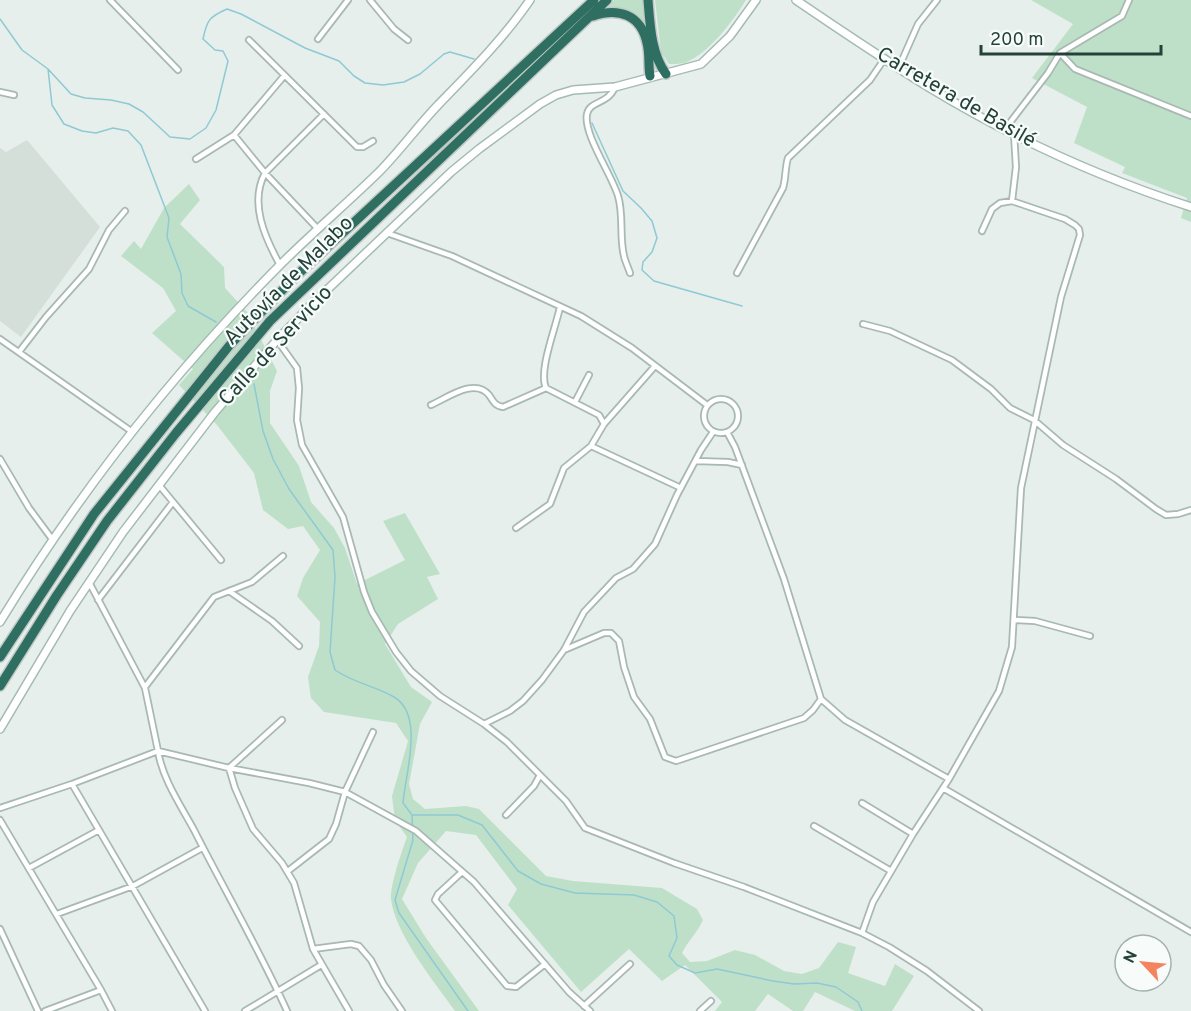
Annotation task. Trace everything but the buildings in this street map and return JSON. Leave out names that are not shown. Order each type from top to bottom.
[{"type":"highway","points":[[585,0],[586,14],[616,11],[634,20],[642,29],[647,42],[650,76]]},
{"type":"highway","name":"Autovía de Malabo","points":[[0,686],[107,521],[176,433],[270,321],[586,14],[594,0]]},
{"type":"highway","name":"Autovía de Malabo","points":[[0,657],[94,514],[229,346],[295,277],[586,14],[607,0]]},
{"type":"highway","points":[[648,0],[655,53],[666,74]]},
{"type":"street","points":[[110,0],[178,70]]},
{"type":"street","points":[[318,39],[348,0]]},
{"type":"street","points":[[370,0],[394,29],[408,40]]},
{"type":"street","points":[[0,622],[52,539],[130,431],[198,351],[280,265],[379,171],[497,42],[530,0]]},
{"type":"street","name":"Calle de Servicio","points":[[0,729],[89,582],[159,484],[215,412],[311,304],[479,149],[540,104],[556,95],[573,90],[615,87],[701,64],[739,25],[756,0]]},
{"type":"street","name":"Carretera de Basilé","points":[[796,0],[930,88],[1014,134],[1099,172],[1191,207]]},
{"type":"street","points":[[899,67],[918,24],[937,0]]},
{"type":"street","points":[[1005,129],[1048,73],[1060,53],[1122,16],[1129,0]]},
{"type":"street","points":[[249,40],[357,147],[363,147],[373,141]]},
{"type":"street","points":[[1060,53],[1076,69],[1191,116]]},
{"type":"street","points":[[737,273],[783,188],[789,158],[870,80],[885,58]]},
{"type":"street","points":[[196,159],[234,135],[284,76]]},
{"type":"street","points":[[615,87],[612,95],[590,107],[586,116],[596,150],[619,197],[624,255],[630,273]]},
{"type":"street","points":[[0,92],[14,95]]},
{"type":"street","points":[[280,265],[269,245],[258,206],[259,184],[265,173],[324,114]]},
{"type":"street","points":[[1012,201],[1016,167],[1014,134]]},
{"type":"street","points":[[234,135],[265,173],[318,229]]},
{"type":"street","points":[[862,933],[873,902],[949,779],[999,691],[1012,647],[1021,488],[1060,297],[1080,235],[1079,229],[1065,219],[1012,201],[1000,203],[992,209],[982,231]]},
{"type":"street","points":[[19,352],[46,316],[89,270],[109,230],[125,211]]},
{"type":"street","points":[[389,230],[452,256],[598,326],[707,405]]},
{"type":"street","points":[[560,307],[546,356],[543,381],[546,388],[599,415],[604,424]]},
{"type":"street","points":[[862,324],[890,330],[952,360],[991,389],[1010,408],[1034,420],[1063,445],[1116,478],[1166,515],[1191,510]]},
{"type":"street","points":[[0,339],[130,431]]},
{"type":"street","points":[[277,340],[297,368],[299,388],[297,420],[302,445],[343,517],[364,592],[372,612],[396,652],[411,671],[440,696],[484,724],[566,801],[585,828],[862,933],[890,947],[927,971],[979,1011]]},
{"type":"street","points":[[516,528],[550,504],[564,468],[591,446],[604,424],[655,366]]},
{"type":"street","points":[[575,402],[589,375]]},
{"type":"street","points":[[431,405],[469,388],[478,387],[484,389],[496,405],[503,407],[546,388]]},
{"type":"street","points":[[725,399],[734,404],[738,420],[735,426],[726,432],[713,432],[703,415],[707,405],[711,402],[725,399]]},
{"type":"street","points":[[484,724],[510,711],[523,700],[542,680],[564,650],[584,612],[616,578],[633,568],[655,544],[681,488],[713,432]]},
{"type":"street","points":[[726,432],[735,447],[784,579],[821,699],[845,720],[949,779]]},
{"type":"street","points":[[591,446],[681,488]]},
{"type":"street","points":[[0,459],[28,508],[52,539]]},
{"type":"street","points":[[696,461],[742,465]]},
{"type":"street","points":[[159,484],[221,560]]},
{"type":"street","points":[[98,600],[173,502]]},
{"type":"street","points":[[144,687],[214,597],[252,582],[283,556]]},
{"type":"street","points":[[89,582],[144,687],[160,761],[202,848],[287,1011]]},
{"type":"street","points":[[229,591],[272,621],[299,646]]},
{"type":"street","points":[[1014,620],[1035,621],[1090,636]]},
{"type":"street","points":[[564,650],[604,633],[616,636],[620,641],[624,667],[634,697],[650,719],[665,757],[676,761],[804,718],[813,711],[821,699]]},
{"type":"street","points":[[229,768],[282,720]]},
{"type":"street","points":[[288,871],[329,838],[341,809],[345,792],[373,732]]},
{"type":"street","points":[[0,808],[72,784],[158,750],[229,768],[298,780],[345,792],[416,831],[462,872],[485,894],[545,964],[590,1011]]},
{"type":"street","points":[[229,768],[253,829],[288,871],[299,896],[313,949],[349,1011]]},
{"type":"street","points":[[506,815],[534,786],[540,775]]},
{"type":"street","points":[[72,784],[205,1011]]},
{"type":"street","points":[[943,788],[1191,932]]},
{"type":"street","points":[[862,803],[913,834]]},
{"type":"street","points":[[0,820],[112,1011]]},
{"type":"street","points":[[814,826],[891,871]]},
{"type":"street","points":[[29,868],[99,830]]},
{"type":"street","points":[[57,914],[133,886],[202,848]]},
{"type":"street","points":[[462,872],[438,894],[435,900],[507,986],[516,987],[545,964]]},
{"type":"street","points":[[0,929],[38,1011]]},
{"type":"street","points":[[313,949],[351,944],[359,946],[371,960],[384,985],[402,1011]]},
{"type":"street","points":[[584,1006],[630,964]]},
{"type":"street","points":[[245,1011],[321,965]]},
{"type":"street","points":[[45,1011],[101,990]]},
{"type":"street","points":[[700,1011],[711,1001]]},
{"type":"shaded area","points":[[27,140],[100,227],[21,337],[0,321],[0,148],[6,152]]},
{"type":"green space","points":[[614,0],[648,0],[653,58],[641,21],[603,10]]},
{"type":"green space","points":[[655,0],[746,0],[727,27],[702,53],[684,63],[669,64],[661,52]]},
{"type":"green space","points":[[1031,0],[1191,0],[1191,222],[1181,218],[1187,198],[1122,173],[1125,167],[1074,143],[1087,107],[1032,78],[1073,24]]},
{"type":"green space","points":[[189,184],[200,200],[180,224],[224,267],[225,288],[247,312],[277,371],[270,391],[270,423],[299,466],[311,502],[334,528],[345,548],[357,584],[405,560],[383,521],[405,513],[440,574],[427,577],[438,599],[398,624],[385,644],[411,687],[432,702],[420,724],[409,784],[413,799],[425,809],[466,806],[479,809],[546,876],[573,881],[662,888],[697,909],[703,920],[682,953],[690,962],[707,961],[735,950],[755,955],[784,971],[802,974],[819,968],[838,942],[856,947],[848,973],[885,986],[895,964],[914,976],[892,1011],[855,1011],[815,992],[803,1011],[793,1011],[768,994],[755,1011],[715,1011],[722,1002],[685,965],[662,981],[629,949],[581,992],[508,905],[517,889],[476,835],[446,831],[418,863],[402,899],[426,938],[479,1011],[455,1011],[408,942],[394,913],[391,899],[394,877],[407,837],[395,820],[392,796],[408,741],[396,723],[324,712],[311,698],[308,677],[319,646],[320,622],[297,596],[303,578],[320,550],[303,526],[288,529],[263,510],[254,473],[217,425],[179,385],[193,369],[152,333],[176,311],[163,288],[121,256],[134,241],[141,249],[164,208]]},
{"type":"waterway","points":[[0,19],[22,50],[48,69],[71,94],[129,104],[143,112],[170,137],[190,139],[206,128],[216,110],[228,61],[223,51],[215,50],[203,39],[210,20],[227,9],[305,48],[339,61],[365,83],[383,85],[404,82],[420,74],[444,54],[450,52],[474,59]]},
{"type":"waterway","points":[[48,69],[52,105],[64,124],[82,131],[96,133],[113,128],[128,131],[141,145],[169,218],[167,237],[181,274],[182,293],[188,306],[216,322]]},
{"type":"waterway","points":[[592,123],[623,191],[652,221],[657,238],[652,252],[643,262],[642,270],[654,281],[742,306]]},
{"type":"waterway","points":[[254,384],[263,431],[273,459],[289,489],[333,550],[335,577],[330,652],[335,670],[394,697],[409,717],[411,746],[403,803],[412,815],[458,815],[482,825],[518,871],[541,884],[575,893],[634,895],[657,902],[674,916],[677,938],[669,956],[677,965],[695,973],[717,969],[773,981],[794,984],[817,983],[836,987],[858,1002],[862,1011]]},
{"type":"waterway","points":[[412,815],[413,840],[395,900],[399,913],[468,1011]]}]
